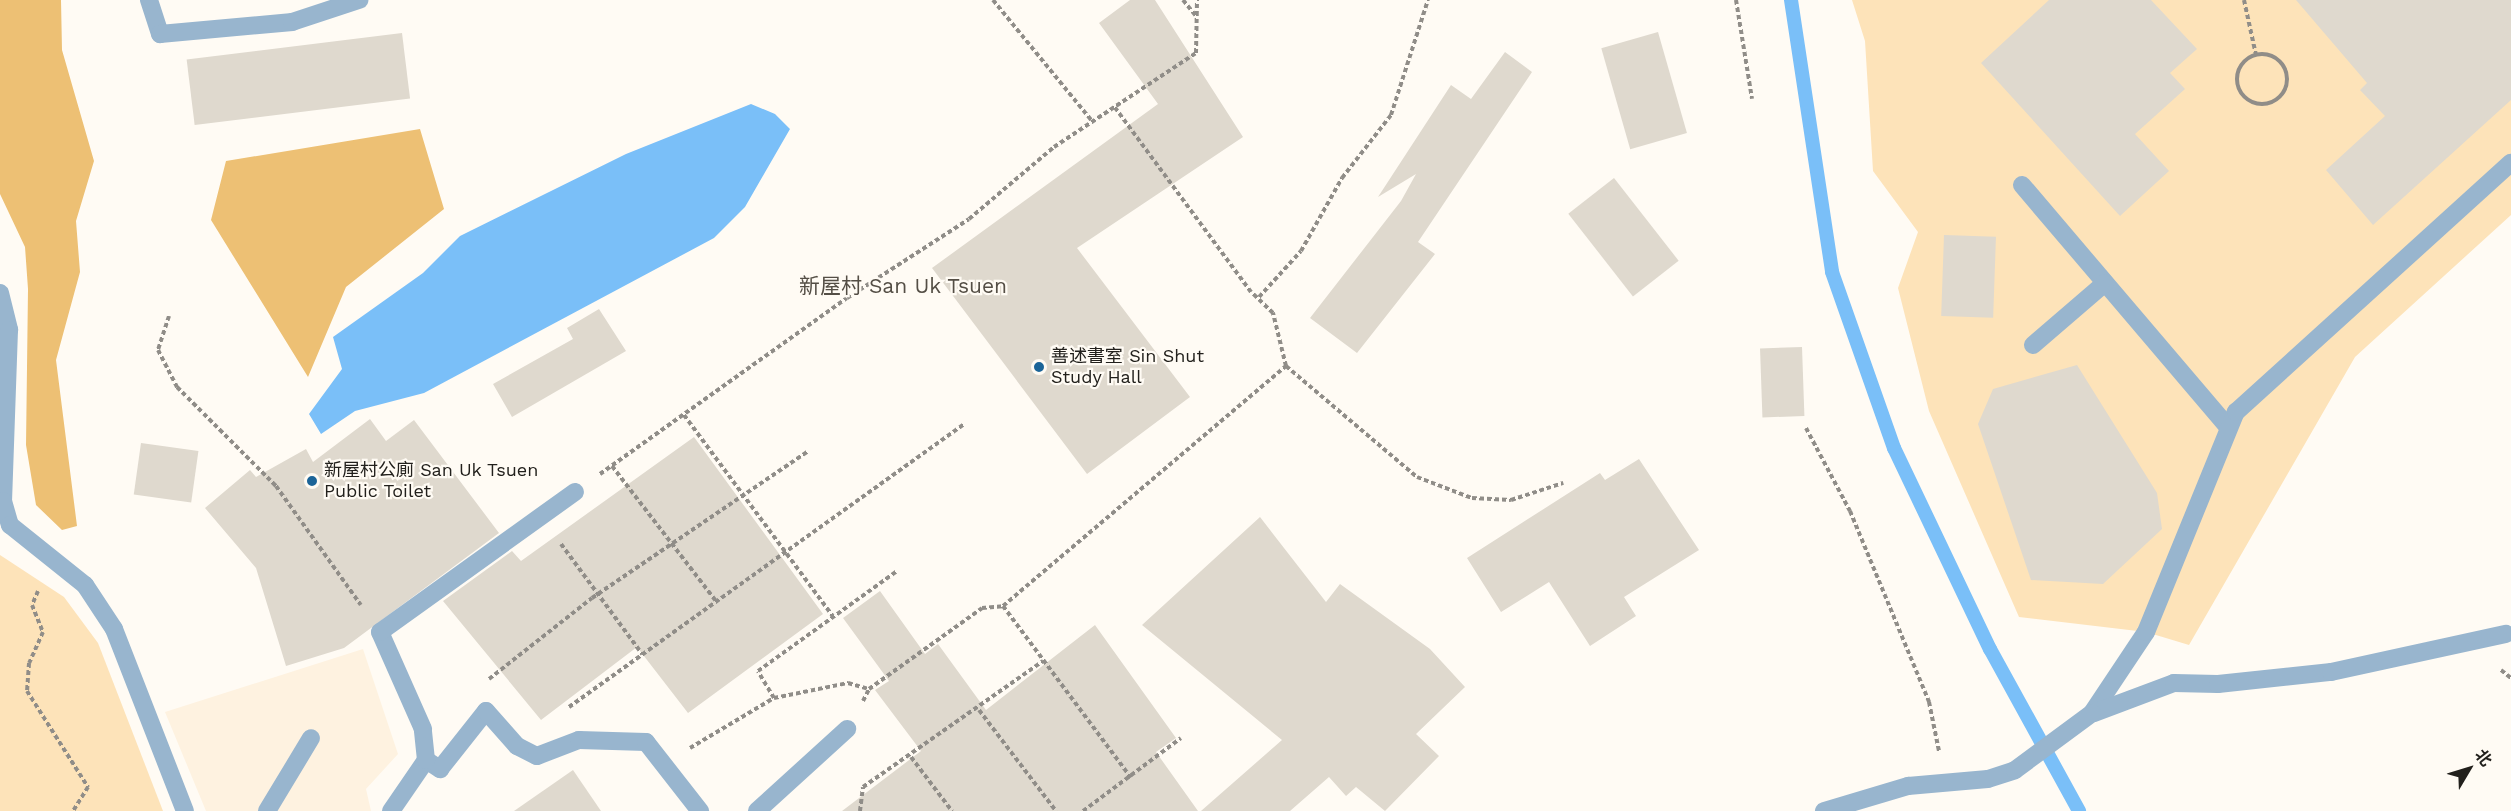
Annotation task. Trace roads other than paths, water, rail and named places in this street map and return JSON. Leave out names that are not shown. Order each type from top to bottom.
[{"type":"street","points":[[149,0],[160,34],[292,22],[359,0]]},
{"type":"street","points":[[2092,713],[2146,632],[2227,426],[2236,412],[2511,163]]},
{"type":"street","points":[[2022,185],[2227,426]]},
{"type":"street","points":[[2033,345],[2105,283]]},
{"type":"street","points":[[0,293],[9,330],[3,501],[10,525],[85,585],[105,614],[184,811]]},
{"type":"street","points":[[391,811],[426,760],[423,729],[381,636],[575,492]]},
{"type":"street","points":[[1824,811],[1879,792],[1952,784],[2015,770],[2092,713],[2174,682],[2331,672],[2506,634]]},
{"type":"street","points":[[426,760],[440,769],[486,711],[517,746],[537,756],[579,740],[610,738],[646,742],[700,811]]},
{"type":"street","points":[[757,811],[848,729]]},
{"type":"street","points":[[267,811],[311,738]]},
{"type":"water","points":[[751,104],[775,114],[790,129],[745,207],[714,238],[424,393],[355,411],[321,434],[309,414],[342,369],[333,337],[423,273],[460,236],[626,154]]},
{"type":"waterway","points":[[1791,0],[1832,272],[1894,448],[1990,649],[2079,811]]},
{"type":"place","name":"善述書室 Sin Shut Study Hall","points":[[1039,367]]},
{"type":"place","name":"新屋村公廁 San Uk Tsuen Public Toilet","points":[[312,481]]},
{"type":"district","name":"新屋村 San Uk Tsuen","points":[[903,286]]}]
